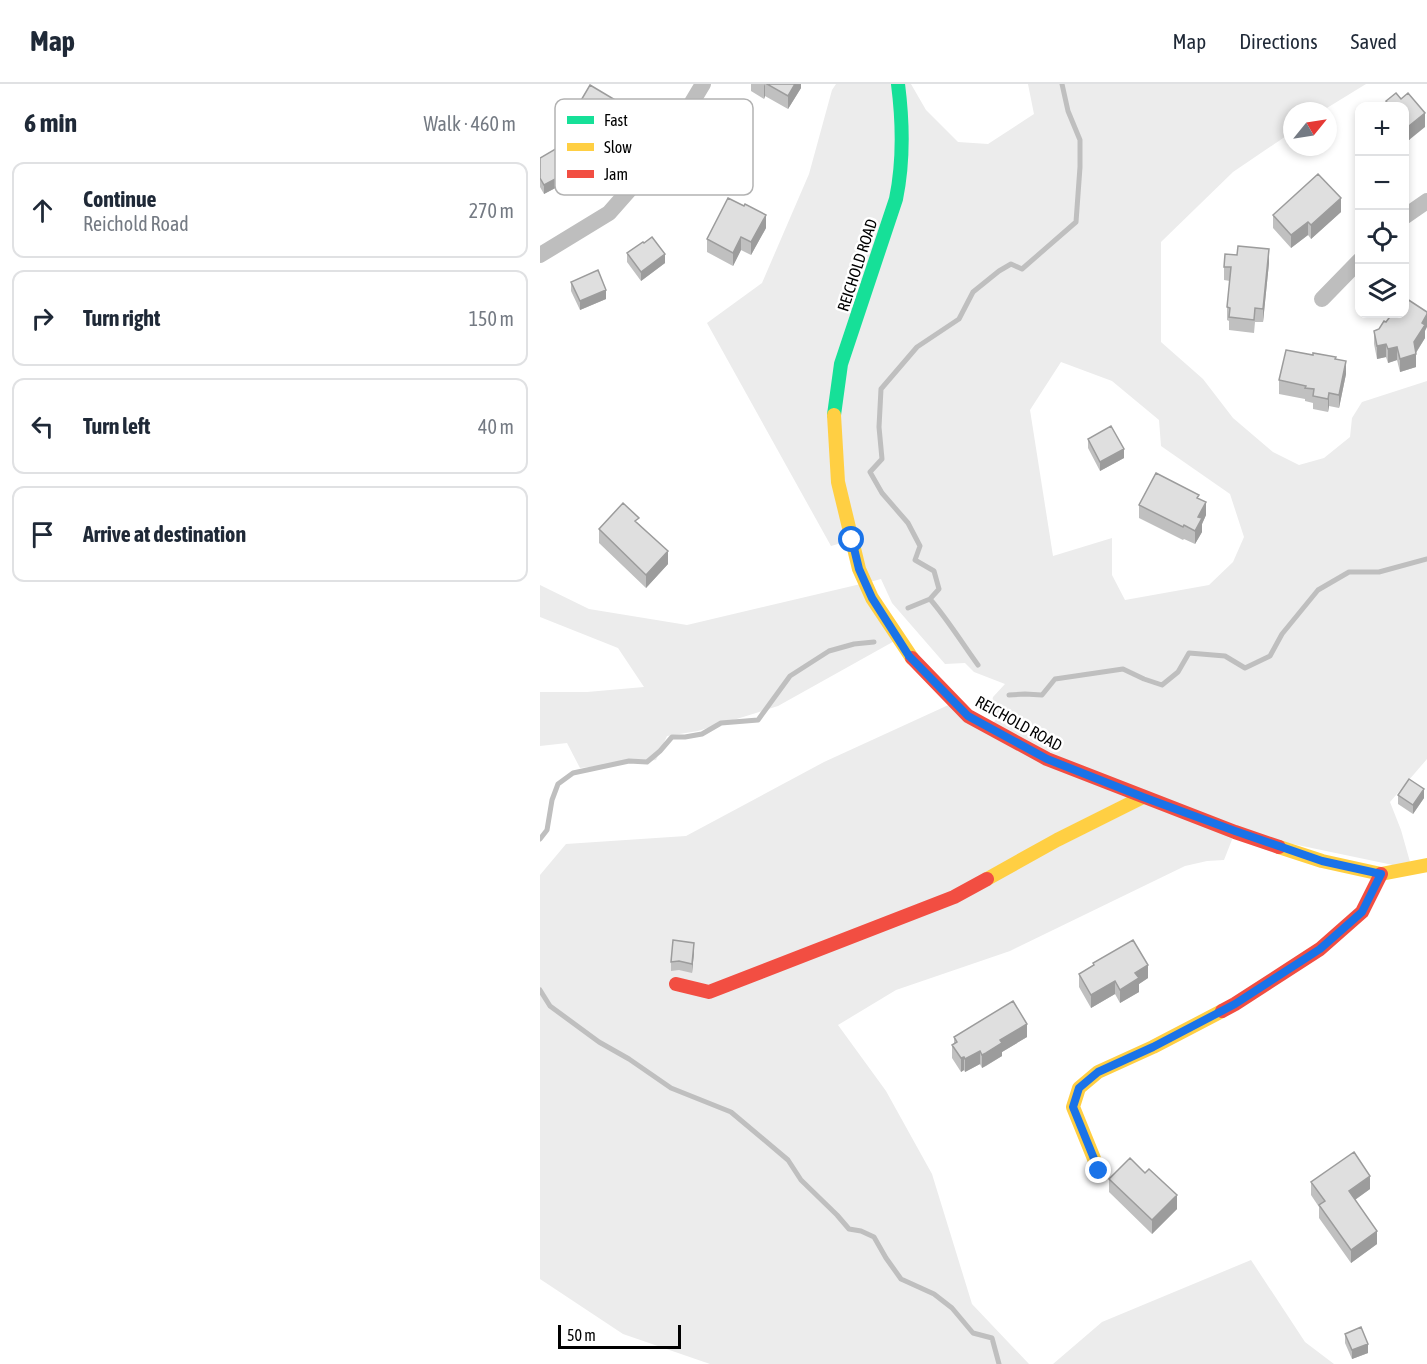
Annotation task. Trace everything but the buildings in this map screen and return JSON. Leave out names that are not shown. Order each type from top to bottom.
[{"type":"street","points":[[695,99],[704,84]]},
{"type":"street","name":"REICHOLD ROAD","points":[[898,84],[903,130],[901,180],[841,364],[834,417],[838,482],[859,569],[872,598],[909,656],[968,716],[1047,759],[1143,797],[1322,861],[1381,874],[1427,865]]},
{"type":"street","points":[[540,255],[609,213],[625,195]]},
{"type":"street","points":[[1409,214],[1427,201]]},
{"type":"street","points":[[1322,300],[1355,264]]},
{"type":"street","points":[[676,984],[709,993],[750,975],[954,897],[1057,840],[1143,797]]},
{"type":"street","points":[[1099,1171],[1073,1107],[1079,1088],[1098,1072],[1153,1047],[1235,1004],[1320,949],[1362,912],[1381,874]]},
{"type":"shaded area","points":[[836,84],[911,84],[926,110],[958,142],[988,144],[1034,114],[1028,84],[1366,84],[1337,102],[1283,102],[1283,138],[1233,172],[1161,242],[1161,342],[1203,379],[1233,418],[1273,452],[1299,465],[1324,458],[1350,437],[1352,418],[1362,402],[1427,381],[1427,759],[1390,802],[1412,869],[1235,832],[1224,860],[1185,866],[1010,951],[896,990],[838,1025],[886,1091],[932,1174],[972,1304],[1029,1364],[710,1364],[623,1334],[540,1279],[540,875],[566,844],[686,836],[824,762],[955,702],[990,727],[998,717],[991,707],[993,697],[1005,684],[974,672],[965,663],[945,664],[892,603],[881,579],[866,583],[898,639],[778,706],[698,731],[667,736],[656,760],[580,768],[567,743],[540,746],[540,692],[587,692],[644,687],[618,648],[540,617],[540,585],[589,609],[687,625],[865,583],[852,540],[831,546],[707,323],[762,283],[809,174],[832,90]],"holes":[[[1061,362],[1112,381],[1159,420],[1161,446],[1230,494],[1244,537],[1233,562],[1209,585],[1125,600],[1112,575],[1112,538],[1053,556],[1030,410]]]},
{"type":"shaded area","points":[[1251,1260],[1305,1342],[1334,1364],[1053,1364],[1102,1322]]},
{"type":"waterway","points":[[908,608],[930,599],[939,589],[934,571],[915,560],[920,546],[908,523],[882,493],[870,472],[882,459],[879,427],[881,389],[917,347],[959,319],[973,292],[1011,264],[1022,269],[1076,222],[1080,140],[1068,111],[1062,84]]},
{"type":"waterway","points":[[1009,695],[1042,695],[1055,679],[1123,669],[1162,685],[1178,672],[1189,653],[1225,656],[1245,668],[1270,656],[1282,634],[1318,590],[1349,572],[1379,572],[1427,559]]},
{"type":"waterway","points":[[930,599],[978,665]]},
{"type":"waterway","points":[[540,839],[547,830],[552,800],[558,784],[573,773],[629,761],[647,762],[672,737],[702,734],[721,723],[758,720],[790,676],[829,651],[854,644],[874,642]]},
{"type":"waterway","points":[[540,990],[550,1006],[599,1042],[629,1059],[671,1088],[731,1112],[788,1160],[801,1180],[849,1229],[874,1237],[901,1279],[934,1294],[952,1308],[973,1333],[992,1338],[999,1364]]},
{"type":"traffic: fast","points":[[834,415],[841,364],[896,199],[902,142],[898,84]]},
{"type":"traffic: slow","points":[[834,415],[838,482],[859,569],[872,598],[912,658]]},
{"type":"traffic: slow","points":[[987,879],[1057,840],[1143,797]]},
{"type":"traffic: slow","points":[[1279,847],[1322,861],[1381,874],[1427,865]]},
{"type":"traffic: slow","points":[[1099,1171],[1073,1107],[1079,1088],[1098,1072],[1153,1047],[1222,1011]]},
{"type":"traffic: jam","points":[[912,658],[968,716],[1047,759],[1279,847]]},
{"type":"traffic: jam","points":[[1222,1011],[1320,949],[1362,912],[1381,874]]},
{"type":"traffic: jam","points":[[676,984],[709,992],[954,897],[987,879]]},
{"type":"route","points":[[852,540],[859,569],[872,598],[909,656],[968,716],[1047,759],[1143,797],[1322,861],[1381,874],[1362,912],[1320,949],[1235,1004],[1153,1047],[1098,1072],[1079,1088],[1073,1107],[1099,1171]]}]
